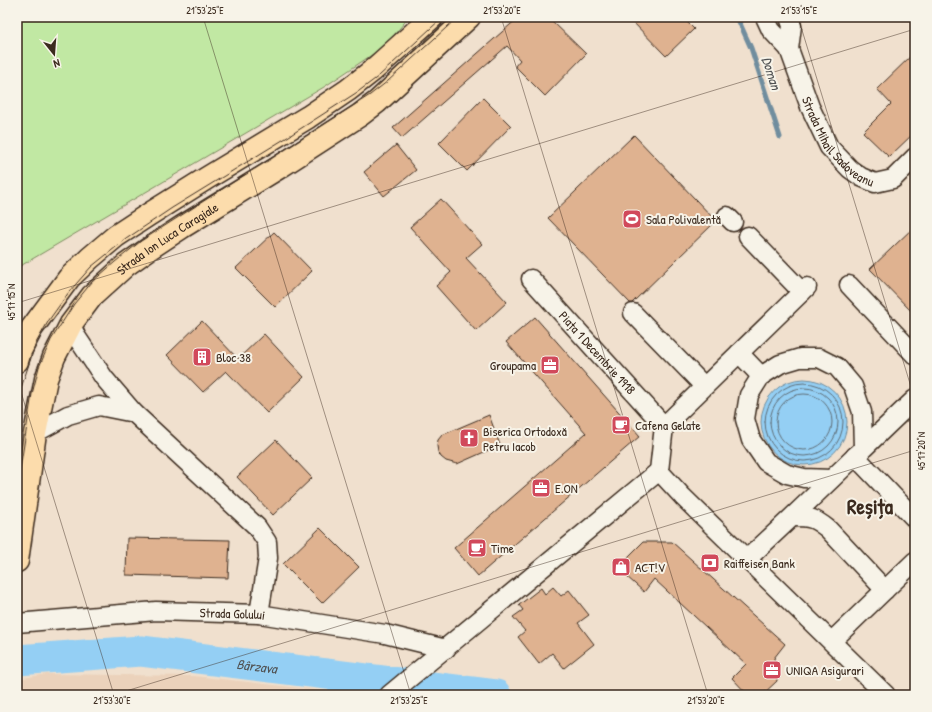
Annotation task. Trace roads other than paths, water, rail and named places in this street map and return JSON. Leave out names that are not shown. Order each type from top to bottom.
[{"type":"main road","points":[[18,354],[32,328],[69,278],[116,236],[348,90],[372,71],[432,17]]},
{"type":"main road","name":"Strada Ion Luca Caragiale","points":[[17,561],[35,433],[46,379],[54,358],[72,324],[92,296],[126,265],[182,227],[360,115],[377,102],[469,17]]},
{"type":"street","name":"Strada Mihail Sadoveanu","points":[[765,17],[771,30],[789,49],[810,107],[829,147],[850,169],[861,177],[874,183],[893,179],[915,157]]},
{"type":"street","name":"Strada Mihail Sadoveanu","points":[[789,17],[792,26],[789,49]]},
{"type":"street","points":[[389,695],[659,471],[664,426],[804,289],[738,226]]},
{"type":"street","name":"Piața 1 Decembrie 1918","points":[[531,280],[664,426]]},
{"type":"street","points":[[849,285],[915,355]]},
{"type":"street","points":[[633,313],[704,386]]},
{"type":"street","points":[[72,324],[76,336],[104,378],[134,413],[257,527],[267,542],[268,558],[259,614]]},
{"type":"street","points":[[739,353],[761,376]]},
{"type":"street","points":[[831,479],[804,478],[787,474],[766,462],[751,440],[744,419],[748,395],[761,376],[780,364],[800,358],[819,358],[837,367],[853,386],[862,412],[859,452],[915,518]]},
{"type":"street","points":[[747,559],[794,516],[915,399]]},
{"type":"street","points":[[35,433],[68,415],[99,406],[134,413]]},
{"type":"street","points":[[659,471],[683,497],[886,695]]},
{"type":"street","points":[[794,516],[807,517],[817,520],[828,529],[885,590]]},
{"type":"street","points":[[832,641],[915,561]]},
{"type":"street","name":"Strada Golului","points":[[17,623],[156,611],[259,614],[385,634],[441,652]]},
{"type":"water","points":[[804,379],[820,382],[828,386],[840,398],[844,406],[847,422],[844,438],[840,446],[828,458],[820,462],[804,465],[788,462],[780,458],[768,446],[764,438],[761,422],[764,406],[768,398],[780,386],[788,382]]},
{"type":"waterway","name":"Doman","points":[[737,17],[751,48],[780,137]]},
{"type":"waterway","name":"Bârzava","points":[[17,660],[141,651],[496,695]]},
{"type":"tram line","points":[[17,405],[20,391],[36,343],[49,320],[69,292],[91,267],[126,239],[172,208],[359,91],[379,76],[443,17]]},
{"type":"tram line","points":[[17,488],[32,394],[39,367],[51,340],[74,304],[92,282],[141,241],[370,95],[388,81],[458,17]]},
{"type":"place","name":"Sala Polivalentă","points":[[632,219]]},
{"type":"place","name":"Bloc 38","points":[[202,357]]},
{"type":"place","name":"Groupama","points":[[550,365]]},
{"type":"place","name":"Cafena Gelate","points":[[621,425]]},
{"type":"place","name":"Biserica Ortodoxă Petru Iacob","points":[[469,438]]},
{"type":"place","name":"E.ON","points":[[541,488]]},
{"type":"place","name":"Time","points":[[477,548]]},
{"type":"place","name":"Raiffeisen Bank","points":[[710,563]]},
{"type":"place","name":"ACT!V","points":[[621,567]]},
{"type":"place","name":"UNIQA Asigurari","points":[[772,670]]},
{"type":"district","name":"Reșița","points":[[870,506]]}]
